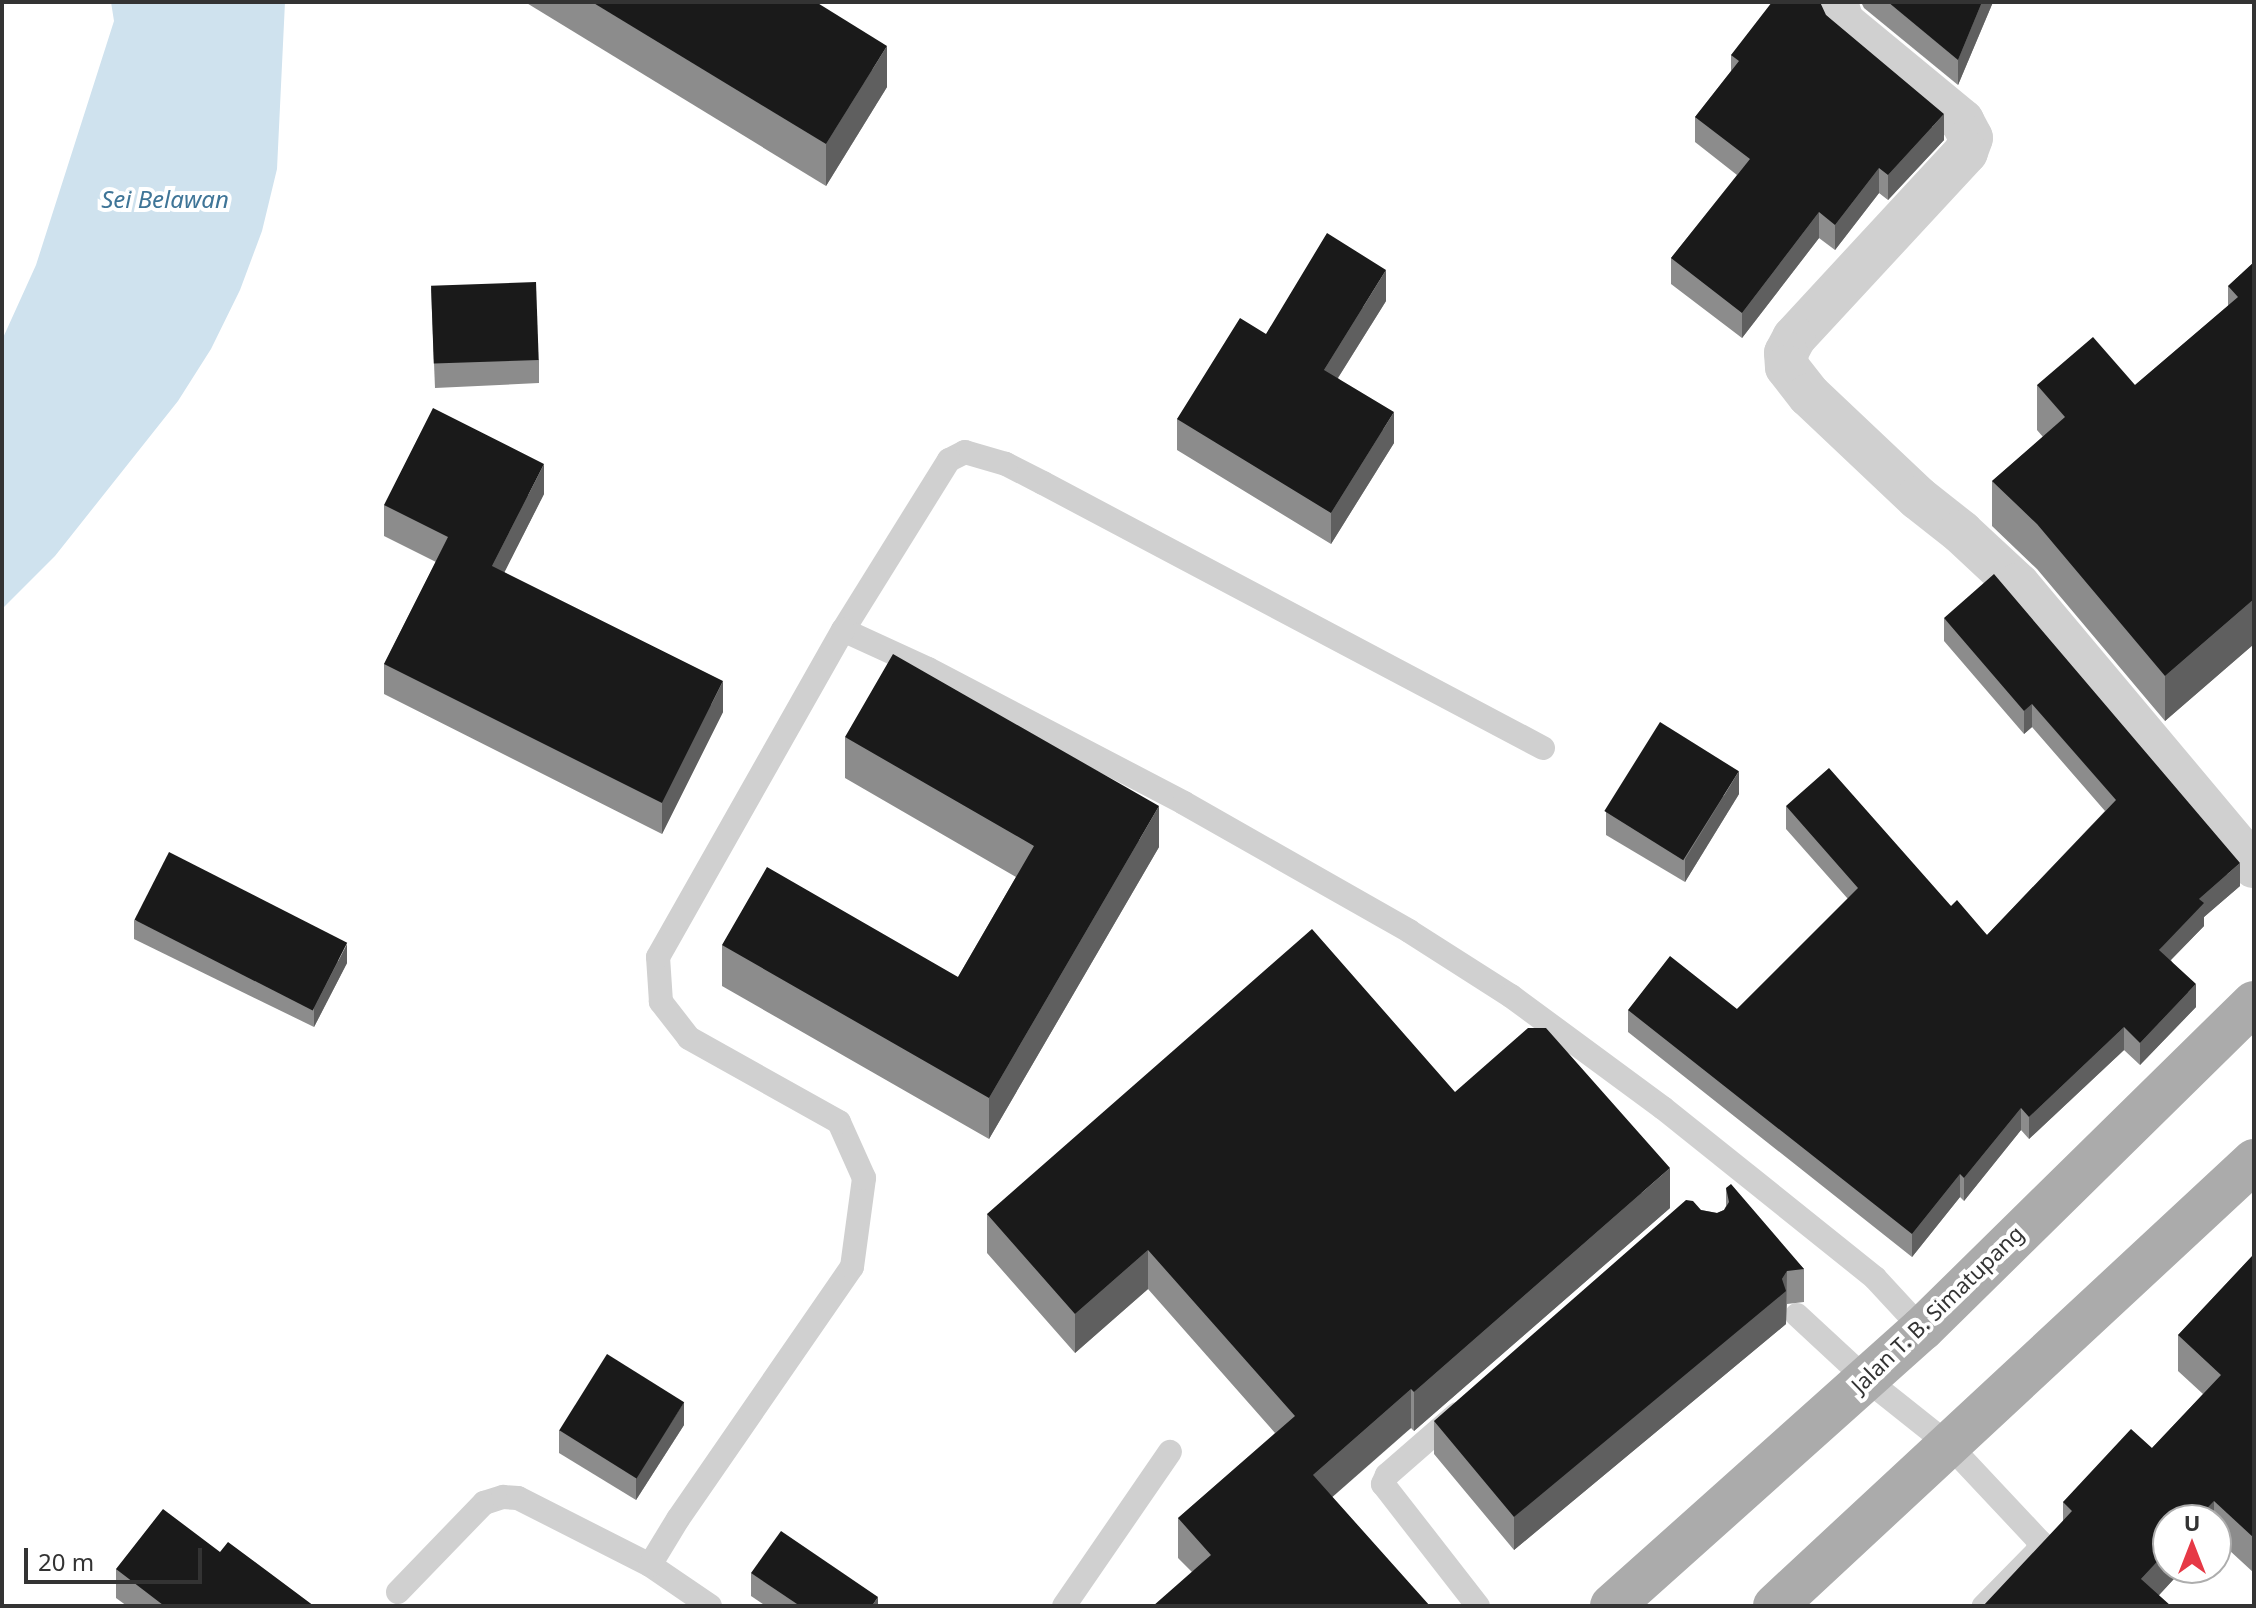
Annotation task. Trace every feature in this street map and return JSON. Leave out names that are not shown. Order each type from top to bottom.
[{"type":"main road","name":"Jalan T. B. Simatupang","points":[[1612,1606],[1922,1329],[2247,1022]]},
{"type":"main road","points":[[1777,1605],[2254,1161]]},
{"type":"street","points":[[1836,2],[1842,22],[1962,121],[1971,138],[1966,152],[1794,338],[1786,353],[1787,367],[1809,395],[1918,498],[1961,532],[2018,585],[2254,866]]},
{"type":"lane","points":[[650,1565],[678,1519],[852,1267],[864,1178],[839,1122],[689,1038],[661,1002],[658,957],[843,630],[949,460],[965,452],[1006,464],[1543,748]]},
{"type":"lane","points":[[843,630],[928,669],[1184,803],[1409,931],[1511,996],[1663,1108],[1875,1278],[1922,1329]]},
{"type":"lane","points":[[1797,1315],[1866,1379],[1949,1445],[2040,1542],[2037,1552],[1984,1606]]},
{"type":"lane","points":[[1469,1403],[1387,1475],[1383,1484],[1478,1606]]},
{"type":"lane","points":[[1064,1606],[1170,1452]]},
{"type":"lane","points":[[398,1592],[484,1503],[503,1497],[518,1498],[650,1565],[710,1606]]},
{"type":"water","name":"Sei Belawan","points":[[111,2],[285,2],[277,169],[262,231],[240,290],[211,349],[178,401],[55,556],[2,609],[2,340],[36,265],[114,21]]},
{"type":"building","points":[[592,2],[816,2],[887,46],[826,144]]},
{"type":"building","points":[[1772,2],[1820,2],[1826,15],[1944,114],[1888,175],[1879,168],[1835,225],[1819,212],[1742,313],[1671,258],[1750,159],[1695,117],[1739,61],[1731,55]]},
{"type":"building","points":[[1888,2],[1982,2],[1958,60]]},
{"type":"building","points":[[1327,233],[1386,270],[1324,370],[1394,412],[1331,513],[1177,419],[1240,318],[1266,334]]},
{"type":"building","points":[[2254,262],[2254,599],[2165,676],[2037,524],[1992,481],[2065,417],[2037,385],[2093,337],[2135,385],[2238,297],[2228,286]]},
{"type":"building","points":[[536,282],[539,360],[434,364],[431,286]]},
{"type":"building","points":[[433,408],[544,464],[492,566],[723,681],[662,803],[384,664],[448,537],[384,505]]},
{"type":"building","points":[[1994,574],[2240,863],[2199,899],[2204,903],[2159,950],[2196,984],[2140,1043],[2124,1027],[2029,1117],[2021,1108],[1964,1178],[1960,1174],[1912,1234],[1628,1010],[1670,956],[1737,1009],[1858,888],[1786,806],[1829,768],[1951,906],[1957,900],[1987,935],[2116,800],[2032,704],[2024,711],[1944,618]]},
{"type":"building","points":[[893,654],[1159,806],[989,1098],[722,945],[767,867],[958,977],[1034,846],[845,737]]},
{"type":"building","points":[[1660,722],[1739,771],[1683,860],[1604,811]]},
{"type":"building","points":[[169,852],[347,943],[313,1011],[134,920]]},
{"type":"building","points":[[1312,929],[1455,1092],[1528,1028],[1546,1028],[1670,1168],[1414,1392],[1411,1389],[1313,1475],[1430,1606],[1153,1606],[1211,1555],[1178,1518],[1295,1416],[1148,1250],[1075,1314],[987,1214]]},
{"type":"building","points":[[1731,1184],[1804,1269],[1787,1271],[1782,1279],[1786,1291],[1514,1517],[1434,1421],[1686,1200],[1693,1201],[1701,1210],[1717,1213],[1724,1210],[1729,1202],[1726,1188]]},
{"type":"building","points":[[2254,1254],[2254,1538],[2232,1518],[2232,1504],[2217,1504],[2214,1501],[2211,1504],[2152,1504],[2152,1567],[2141,1579],[2171,1606],[1983,1606],[2072,1511],[2063,1502],[2131,1429],[2152,1448],[2221,1375],[2178,1335]]},
{"type":"building","points":[[607,1354],[684,1402],[636,1479],[559,1430]]},
{"type":"building","points":[[163,1509],[220,1552],[228,1542],[314,1606],[162,1606],[116,1569]]},
{"type":"building","points":[[781,1531],[878,1597],[872,1606],[800,1606],[751,1573]]}]
